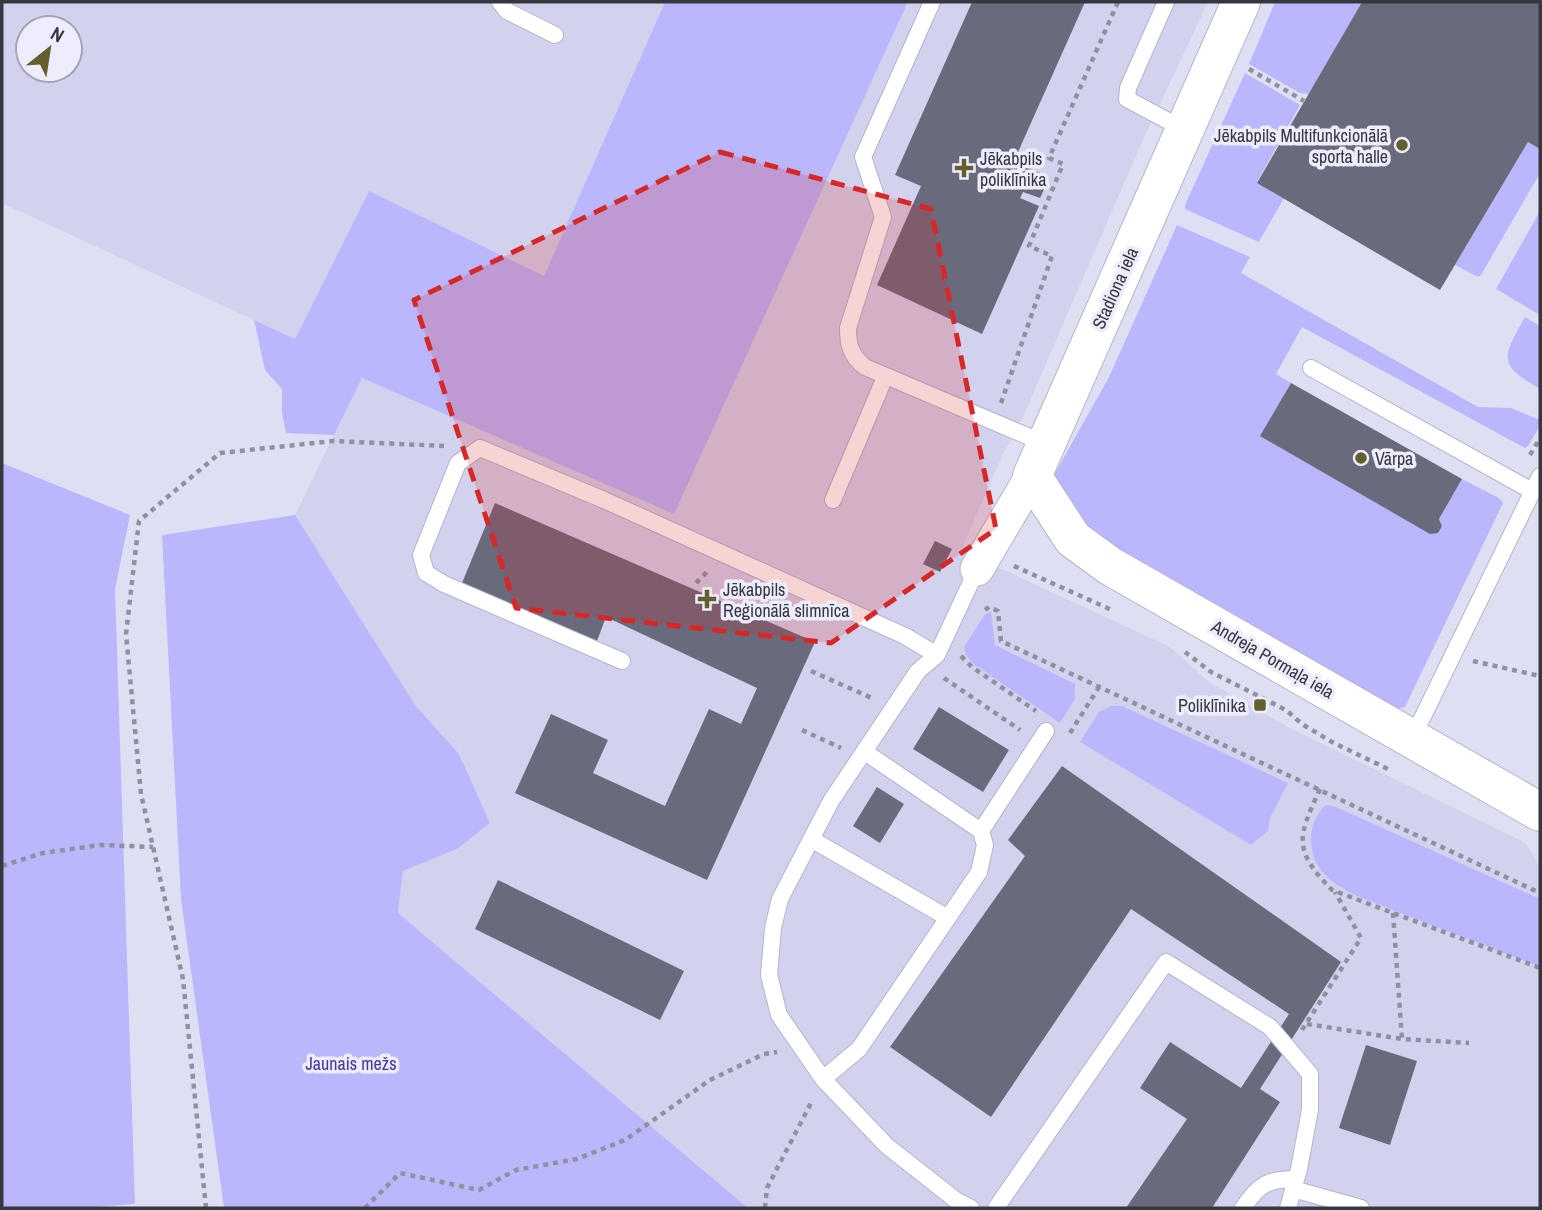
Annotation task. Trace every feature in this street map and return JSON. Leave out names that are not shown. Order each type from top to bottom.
[{"type":"street","name":"Stadiona iela","points":[[982,560],[1039,460],[1241,2]]},
{"type":"street","name":"Andreja Pormaļa iela","points":[[1039,460],[1073,539],[1110,566],[1407,757],[1540,812]]},
{"type":"lane","points":[[500,2],[506,10],[555,35]]},
{"type":"lane","points":[[932,2],[863,158],[883,217],[848,328],[848,342],[852,357],[865,367],[1001,424],[1039,460]]},
{"type":"lane","points":[[1166,2],[1128,88],[1128,99],[1185,130]]},
{"type":"lane","points":[[1311,368],[1536,484],[1407,757]]},
{"type":"lane","points":[[834,500],[885,377]]},
{"type":"lane","points":[[622,661],[444,584],[426,573],[421,555],[458,463],[480,448],[604,500],[905,636],[937,655]]},
{"type":"lane","points":[[971,1208],[957,1201],[887,1146],[823,1079],[779,1015],[769,975],[773,928],[780,899],[831,801],[918,671],[937,655],[982,560]]},
{"type":"lane","points":[[982,831],[1052,729]]},
{"type":"lane","points":[[823,1079],[859,1049],[979,872],[985,845],[982,831],[863,755]]},
{"type":"lane","points":[[811,839],[948,918]]},
{"type":"lane","points":[[996,1208],[1166,962],[1270,1027],[1310,1074],[1310,1110],[1288,1208]]},
{"type":"lane","points":[[1243,1208],[1254,1192],[1274,1179],[1361,1208]]},
{"type":"path","points":[[1001,424],[1000,407],[1020,342],[1052,256],[1029,246],[1063,164],[1049,158],[1118,2]]},
{"type":"path","points":[[1242,65],[1304,101]]},
{"type":"path","points":[[206,1208],[183,979],[141,794],[126,634],[139,521],[220,453],[334,441],[480,448]]},
{"type":"path","points":[[982,560],[1122,615]]},
{"type":"path","points":[[982,613],[989,607],[998,611],[1001,641],[1540,893]]},
{"type":"path","points":[[961,644],[961,655],[972,667],[1037,712]]},
{"type":"path","points":[[1180,647],[1211,672],[1286,710],[1302,724],[1332,742],[1407,757]]},
{"type":"path","points":[[1453,657],[1540,676]]},
{"type":"path","points":[[811,671],[894,708]]},
{"type":"path","points":[[1052,729],[1070,734]]},
{"type":"path","points":[[802,730],[863,755]]},
{"type":"path","points":[[1287,1046],[1307,1024],[1361,938],[1335,892],[1313,871],[1302,848],[1303,827],[1320,789]]},
{"type":"path","points":[[2,866],[43,853],[100,845],[153,847]]},
{"type":"path","points":[[1335,892],[1540,968]]},
{"type":"path","points":[[1393,913],[1402,1039]]},
{"type":"path","points":[[1307,1024],[1402,1039],[1469,1043]]},
{"type":"path","points":[[365,1208],[400,1173],[479,1190],[516,1170],[577,1159],[625,1140],[710,1080],[764,1054],[802,1048]]},
{"type":"path","points":[[765,1208],[767,1188],[823,1079]]},
{"type":"highlighted area","points":[[720,152],[931,209],[996,529],[831,643],[516,608],[414,300]]},
{"type":"shaded area","points":[[2,2],[665,2],[544,276],[370,192],[295,339],[2,203]]},
{"type":"shaded area","name":"Jēkabpils Reģionālā slimnīca","points":[[908,2],[1208,2],[1138,151],[1023,417],[1003,454],[964,543],[963,551],[1170,647],[1209,682],[1290,728],[1526,843],[1540,868],[1540,1208],[748,1208],[398,913],[403,871],[457,849],[459,754],[415,705],[295,515],[362,377],[674,513]]},
{"type":"green space","points":[[665,2],[908,2],[674,514],[362,378],[334,435],[286,433],[282,413],[282,389],[265,370],[254,320],[295,339],[369,191],[544,276]]},
{"type":"green space","points":[[1275,2],[1362,2],[1309,94],[1300,93],[1249,64]]},
{"type":"green space","points":[[1245,73],[1300,105],[1257,182],[1284,198],[1259,242],[1185,209]]},
{"type":"green space","points":[[1528,142],[1540,149],[1540,173],[1478,277],[1455,265]]},
{"type":"green space","points":[[1540,211],[1540,315],[1496,289]]},
{"type":"green space","points":[[1177,225],[1250,257],[1241,273],[1478,407],[1511,408],[1540,420],[1540,426],[1525,448],[1302,327],[1276,374],[1291,383],[1261,436],[1430,533],[1437,533],[1442,526],[1439,519],[1462,479],[1499,498],[1503,503],[1405,707],[1395,709],[1083,528],[1054,475],[1109,377]]},
{"type":"green space","points":[[1525,317],[1540,326],[1540,389],[1516,373],[1508,359],[1508,351]]},
{"type":"green space","points":[[2,463],[130,515],[115,589],[135,1204],[84,1208],[2,1208]]},
{"type":"green space","name":"Jaunais mežs","points":[[295,515],[415,705],[459,754],[490,823],[457,849],[403,871],[398,913],[748,1208],[224,1208],[181,899],[162,535]]},
{"type":"green space","points":[[991,612],[995,645],[1075,684],[1075,699],[1060,723],[974,664],[966,655],[964,647],[985,614]]},
{"type":"green space","points":[[1111,706],[1122,706],[1288,783],[1270,818],[1268,831],[1251,845],[1080,742],[1099,712]]},
{"type":"green space","points":[[1326,805],[1336,807],[1540,899],[1540,967],[1357,896],[1333,882],[1316,862],[1311,845],[1316,819]]},
{"type":"building","name":"Jēkabpils poliklīnika","points":[[972,2],[1085,2],[1014,161],[1045,175],[1048,181],[1040,198],[1023,192],[1020,198],[1039,206],[982,334],[877,285],[921,186],[895,175]]},
{"type":"building","name":"Jēkabpils Multifunkcionālā sporta halle","points":[[1362,2],[1540,2],[1540,149],[1528,142],[1440,290],[1257,183]]},
{"type":"building","name":"Vārpa","points":[[1291,383],[1462,479],[1439,519],[1442,526],[1438,533],[1430,534],[1260,436]]},
{"type":"building","points":[[495,503],[815,642],[707,880],[515,793],[551,714],[608,740],[593,773],[665,806],[709,709],[741,724],[757,688],[606,617],[597,641],[462,583]]},
{"type":"building","points":[[935,541],[952,549],[940,572],[923,564]]},
{"type":"building","points":[[939,707],[1009,750],[983,792],[913,749]]},
{"type":"building","points":[[1062,766],[1341,962],[1260,1089],[1280,1102],[1212,1208],[1126,1208],[1187,1119],[1140,1088],[1170,1042],[1241,1088],[1289,1014],[1131,909],[991,1117],[890,1047],[1025,856],[1008,840]]},
{"type":"building","points":[[877,787],[904,804],[880,843],[853,826]]},
{"type":"building","points":[[498,880],[684,971],[660,1020],[475,929]]},
{"type":"building","points":[[1366,1045],[1417,1061],[1390,1145],[1339,1128]]},
{"type":"place","name":"Jēkabpils Multifunkcionālā sporta halle","points":[[1402,145]]},
{"type":"place","name":"Jēkabpils poliklīnika","points":[[964,168]]},
{"type":"place","name":"Vārpa","points":[[1361,458]]},
{"type":"place","name":"Jēkabpils Reģionālā slimnīca","points":[[707,599]]},
{"type":"place","name":"Poliklīnika","points":[[1260,705]]}]
